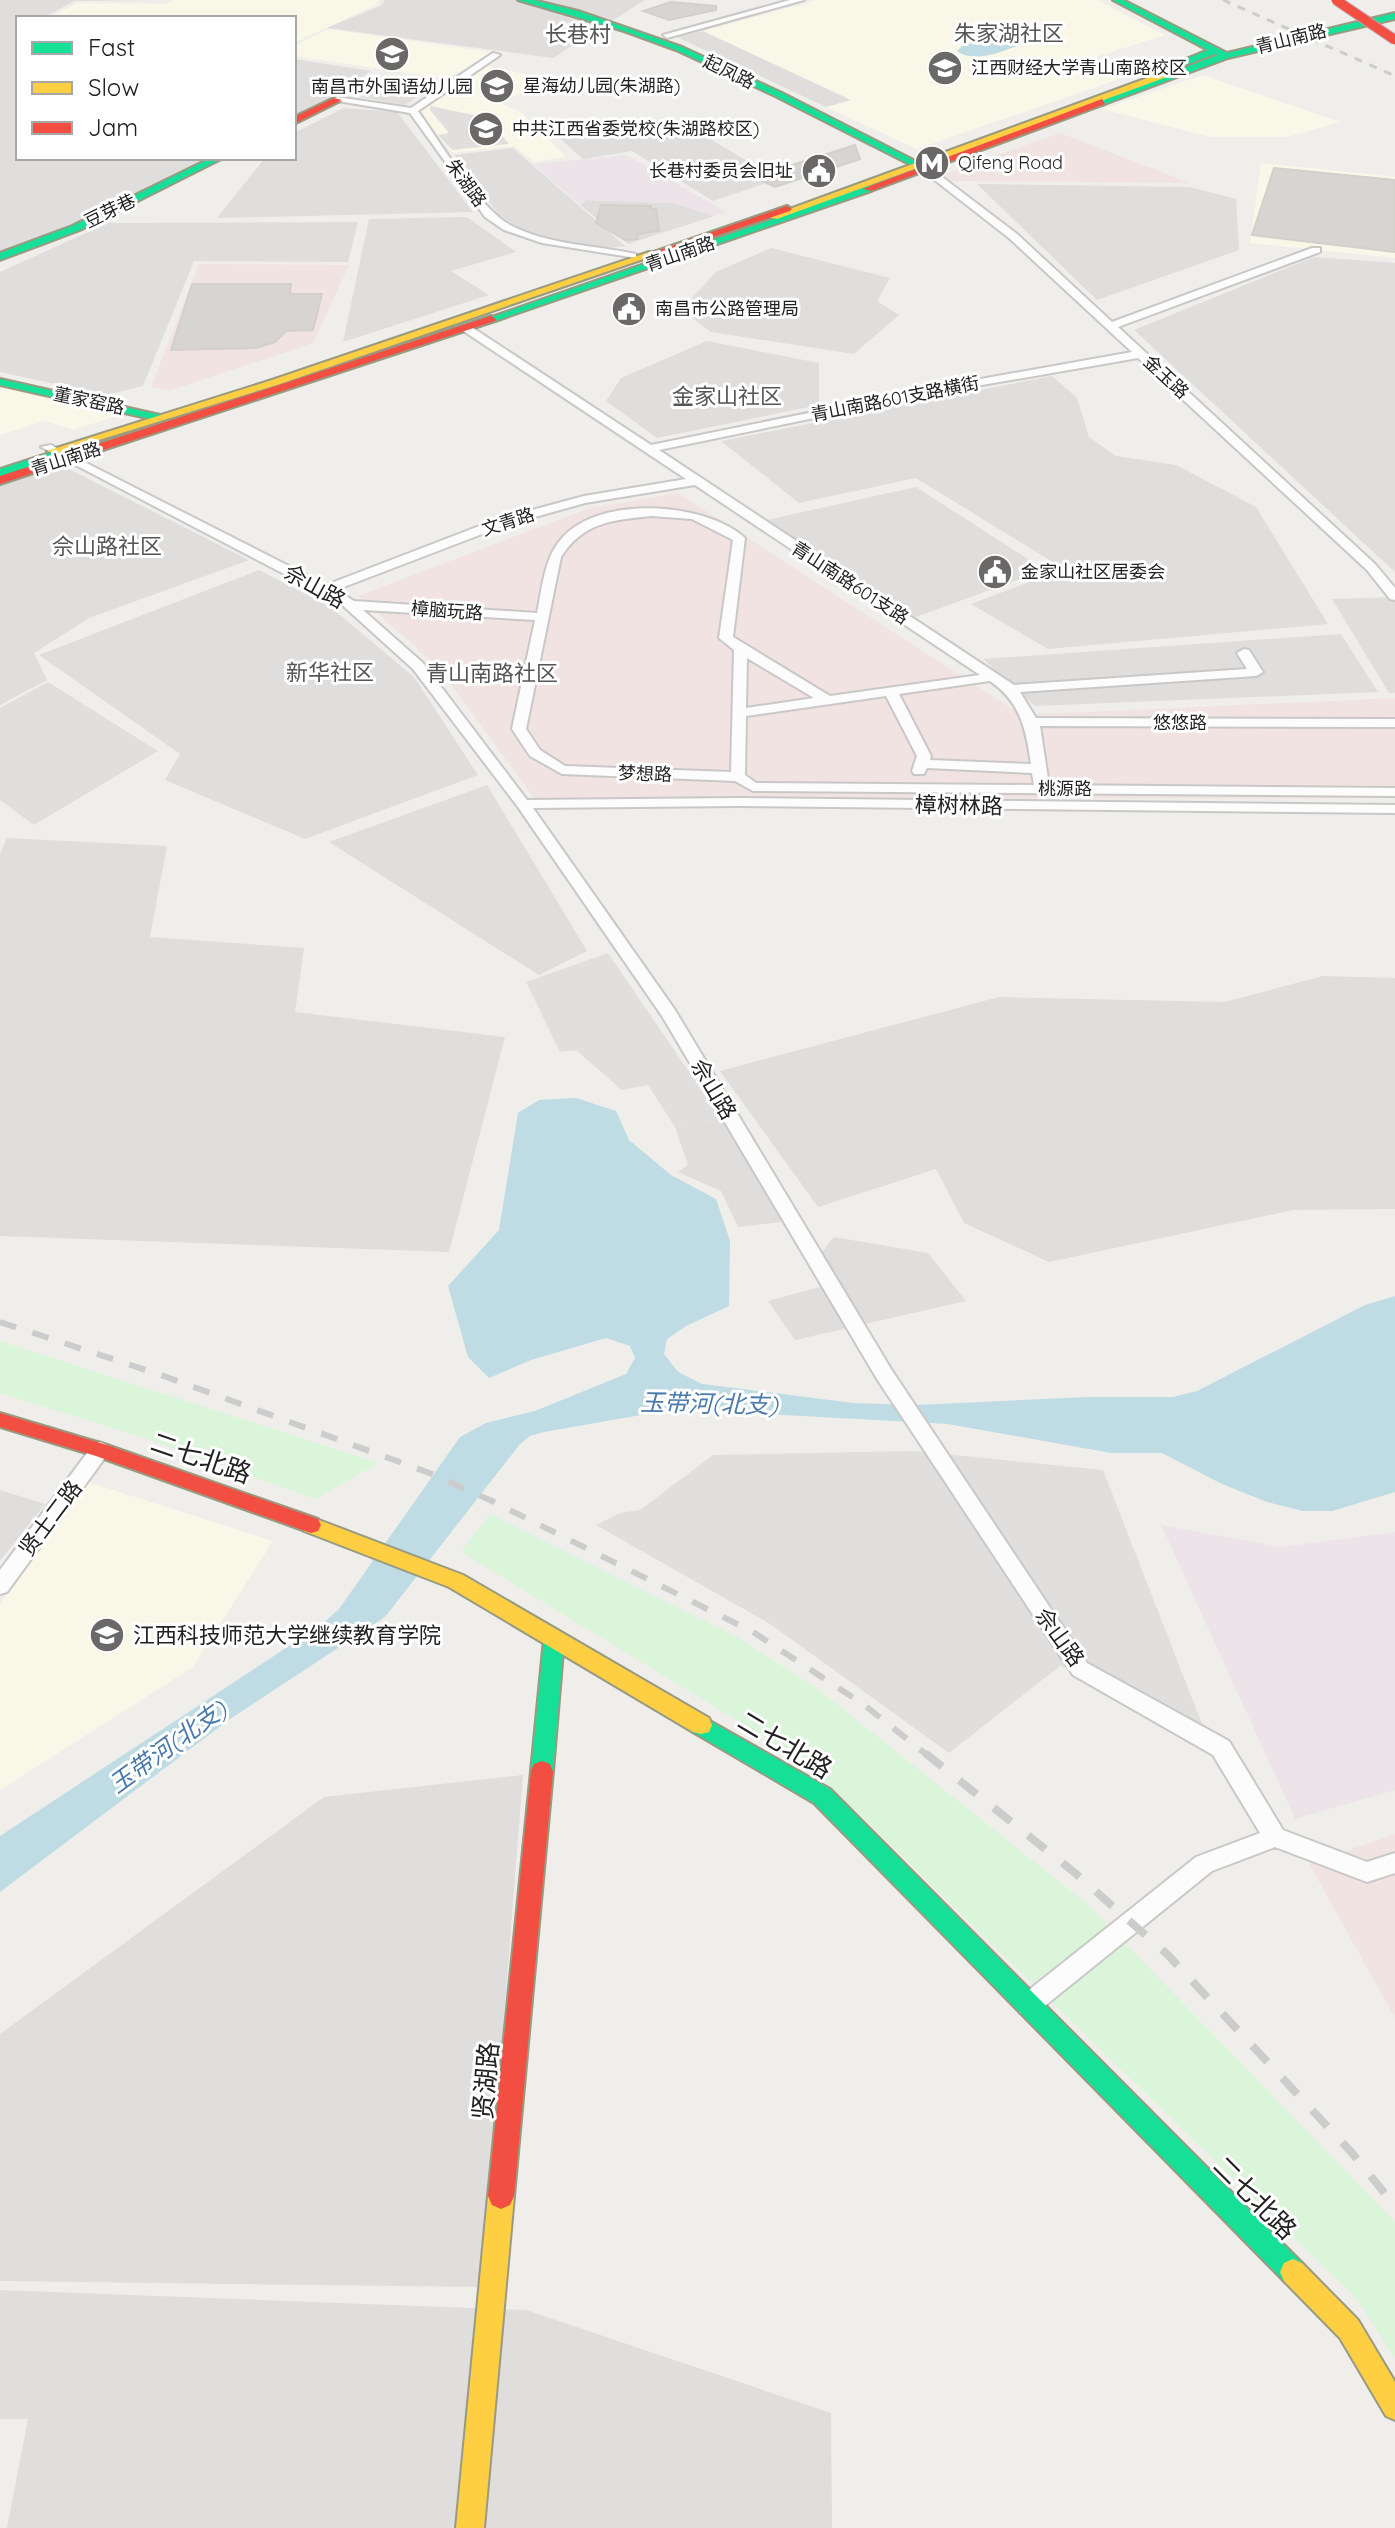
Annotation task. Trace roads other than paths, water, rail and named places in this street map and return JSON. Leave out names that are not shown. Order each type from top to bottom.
[{"type":"main road","name":"起凤路","points":[[522,0],[575,10],[658,38],[923,162]]},
{"type":"main road","name":"起凤路","points":[[551,0],[614,15],[667,35],[923,162]]},
{"type":"main road","points":[[1117,0],[1220,53]]},
{"type":"main road","points":[[1333,0],[1395,49]]},
{"type":"main road","points":[[1333,0],[1395,40]]},
{"type":"main road","points":[[1352,0],[1393,17]]},
{"type":"main road","points":[[1369,0],[1393,17]]},
{"type":"main road","name":"青山南路","points":[[0,462],[57,453],[466,328],[923,162],[1057,103],[1220,53],[1356,21],[1393,17]]},
{"type":"main road","points":[[296,120],[337,100]]},
{"type":"main road","name":"豆芽巷","points":[[0,257],[76,228],[214,160]]},
{"type":"main road","name":"青山南路","points":[[0,480],[57,453],[632,256],[923,162]]},
{"type":"main road","points":[[163,419],[923,162]]},
{"type":"main road","name":"董家窑路","points":[[0,382],[163,419]]},
{"type":"main road","points":[[0,470],[57,453]]},
{"type":"main road","name":"二七北路","points":[[0,1420],[100,1450],[357,1541],[456,1581],[822,1796],[1349,2329],[1395,2407]]},
{"type":"main road","name":"贤湖路","points":[[470,2528],[560,1642]]},
{"type":"main road","name":"贤湖路","points":[[484,2528],[560,1642]]},
{"type":"street","points":[[667,35],[800,0]]},
{"type":"street","points":[[337,100],[413,111],[496,55]]},
{"type":"street","name":"朱湖路","points":[[413,111],[489,215],[508,228],[542,240],[632,256]]},
{"type":"street","name":"金玉路","points":[[923,162],[1013,236],[1371,567],[1395,596]]},
{"type":"street","points":[[1110,326],[1316,250]]},
{"type":"street","name":"青山南路601支路","points":[[466,328],[1011,689]]},
{"type":"street","name":"青山南路601支路横街","points":[[649,449],[936,390],[1141,354]]},
{"type":"street","name":"佘山路","points":[[57,453],[326,590],[351,605],[418,666],[523,804],[669,1014],[922,1435],[1080,1669],[1221,1748],[1275,1837]]},
{"type":"street","name":"文青路","points":[[326,590],[499,523],[584,500],[697,481]]},
{"type":"street","name":"梦想路","points":[[651,512],[695,516],[739,538],[726,638],[741,649],[738,777],[562,770],[535,753],[519,729],[555,557],[565,538],[582,524],[651,512]]},
{"type":"street","name":"樟脑玩路","points":[[351,605],[542,617]]},
{"type":"street","points":[[741,649],[825,699]]},
{"type":"street","points":[[1042,789],[1032,722],[1011,689],[1256,672],[1244,653]]},
{"type":"street","points":[[739,713],[993,677]]},
{"type":"street","points":[[890,691],[924,756],[913,788]]},
{"type":"street","name":"悠悠路","points":[[1032,722],[1395,723]]},
{"type":"street","points":[[922,764],[1039,769]]},
{"type":"street","points":[[738,777],[738,802]]},
{"type":"street","name":"桃源路","points":[[738,777],[753,787],[1395,792]]},
{"type":"street","name":"樟树林路","points":[[523,804],[738,802],[1395,809]]},
{"type":"street","name":"贤士二路","points":[[0,1586],[100,1450]]},
{"type":"street","points":[[1028,2005],[1204,1864],[1275,1837],[1367,1872],[1395,1863]]},
{"type":"water","points":[[993,36],[1027,39],[1027,42],[982,56],[964,55],[957,51],[963,45]]},
{"type":"water","name":"玉带河(北支)","points":[[576,1098],[616,1111],[629,1140],[671,1175],[716,1199],[730,1241],[729,1306],[686,1326],[667,1339],[664,1354],[678,1372],[702,1384],[853,1403],[917,1405],[1088,1397],[1173,1397],[1197,1391],[1365,1305],[1395,1296],[1395,1492],[1332,1511],[1303,1511],[1267,1502],[1222,1484],[1162,1453],[1111,1453],[948,1424],[675,1409],[530,1436],[520,1444],[385,1617],[230,1719],[0,1892],[0,1836],[321,1625],[339,1609],[460,1437],[486,1423],[535,1411],[626,1374],[635,1358],[630,1346],[606,1338],[531,1360],[489,1378],[468,1357],[448,1286],[499,1230],[518,1113],[539,1100]]},
{"type":"railway","points":[[1223,0],[1395,76]]},
{"type":"railway","points":[[0,1322],[161,1375],[427,1472],[492,1501],[753,1632],[863,1704],[927,1755]]},
{"type":"railway","points":[[925,1753],[1075,1873],[1168,1955],[1352,2153],[1395,2206]]},
{"type":"place","name":"南昌市外国语幼儿园","points":[[392,54]]},
{"type":"place","name":"江西财经大学青山南路校区","points":[[945,68]]},
{"type":"place","name":"星海幼儿园(朱湖路)","points":[[497,86]]},
{"type":"place","name":"中共江西省委党校(朱湖路校区)","points":[[486,129]]},
{"type":"place","name":"Qifeng Road","points":[[932,163]]},
{"type":"place","name":"长巷村委员会旧址","points":[[819,171]]},
{"type":"place","name":"南昌市公路管理局","points":[[629,309]]},
{"type":"place","name":"金家山社区居委会","points":[[995,572]]},
{"type":"place","name":"江西科技师范大学继续教育学院","points":[[107,1635]]},
{"type":"district","name":"朱家湖社区","points":[[1009,33]]},
{"type":"district","name":"长巷村","points":[[578,34]]},
{"type":"district","name":"金家山社区","points":[[727,396]]},
{"type":"district","name":"佘山路社区","points":[[107,546]]},
{"type":"district","name":"新华社区","points":[[330,672]]},
{"type":"district","name":"青山南路社区","points":[[492,673]]}]
